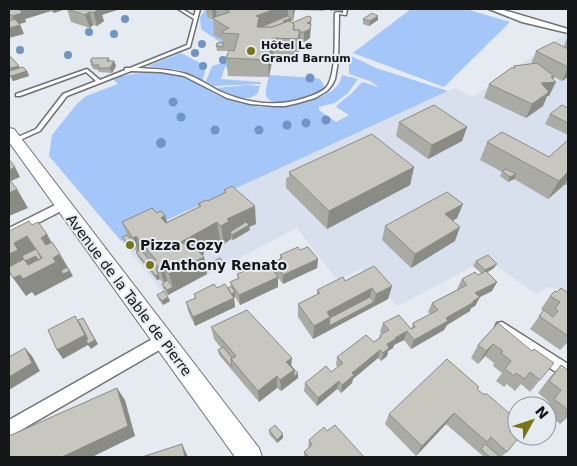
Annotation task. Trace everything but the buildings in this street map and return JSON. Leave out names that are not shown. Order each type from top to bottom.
[{"type":"main road","name":"Avenue de la Table de Pierre","points":[[11,139],[63,205],[250,457]]},
{"type":"street","points":[[493,9],[524,20],[568,31]]},
{"type":"street","points":[[9,233],[63,205]]},
{"type":"street","points":[[502,328],[568,372]]},
{"type":"street","points":[[9,429],[163,340]]},
{"type":"lane","points":[[180,9],[196,19]]},
{"type":"lane","points":[[11,139],[38,130],[66,95],[127,69],[189,46],[198,9]]},
{"type":"lane","points":[[127,69],[161,70],[191,77],[226,96],[242,101],[270,104],[299,102],[330,87],[335,74],[338,13],[345,14],[345,9]]},
{"type":"lane","points":[[18,95],[87,70],[99,81]]},
{"type":"shaded area","points":[[206,9],[228,9],[207,16],[231,45],[223,44],[201,29],[200,17]]},
{"type":"shaded area","points":[[411,9],[466,9],[510,22],[444,87],[353,53]]},
{"type":"shaded area","points":[[564,35],[568,36],[568,292],[548,287],[536,294],[487,259],[398,306],[361,269],[337,280],[297,228],[166,296],[121,241],[455,88],[473,97]]},
{"type":"shaded area","points":[[181,53],[206,66],[203,80],[179,70],[148,66]]},
{"type":"shaded area","points":[[349,55],[376,68],[448,91],[121,241],[49,156],[52,135],[76,105],[86,96],[118,84],[113,79],[137,73],[153,72],[182,76],[227,99],[252,106],[265,107],[290,106],[319,97],[335,88],[342,75],[358,79],[348,93],[335,103],[319,107],[319,110],[336,122],[349,115],[336,107],[337,105],[362,82],[379,87],[370,81],[349,74]]},
{"type":"shaded area","points":[[226,62],[237,62],[236,67],[225,67],[221,79],[261,82],[261,84],[214,86],[206,81],[212,66]]},
{"type":"shaded area","points":[[269,75],[320,79],[324,86],[323,89],[302,98],[274,102],[266,94]]},
{"type":"shaded area","points":[[248,85],[260,86],[258,93],[248,98],[237,97],[216,88]]},
{"type":"place","name":"Hôtel Le Grand Barnum","points":[[251,51]]},
{"type":"place","name":"Pizza Cozy","points":[[130,245]]},
{"type":"place","name":"Anthony Renato","points":[[150,265]]}]
